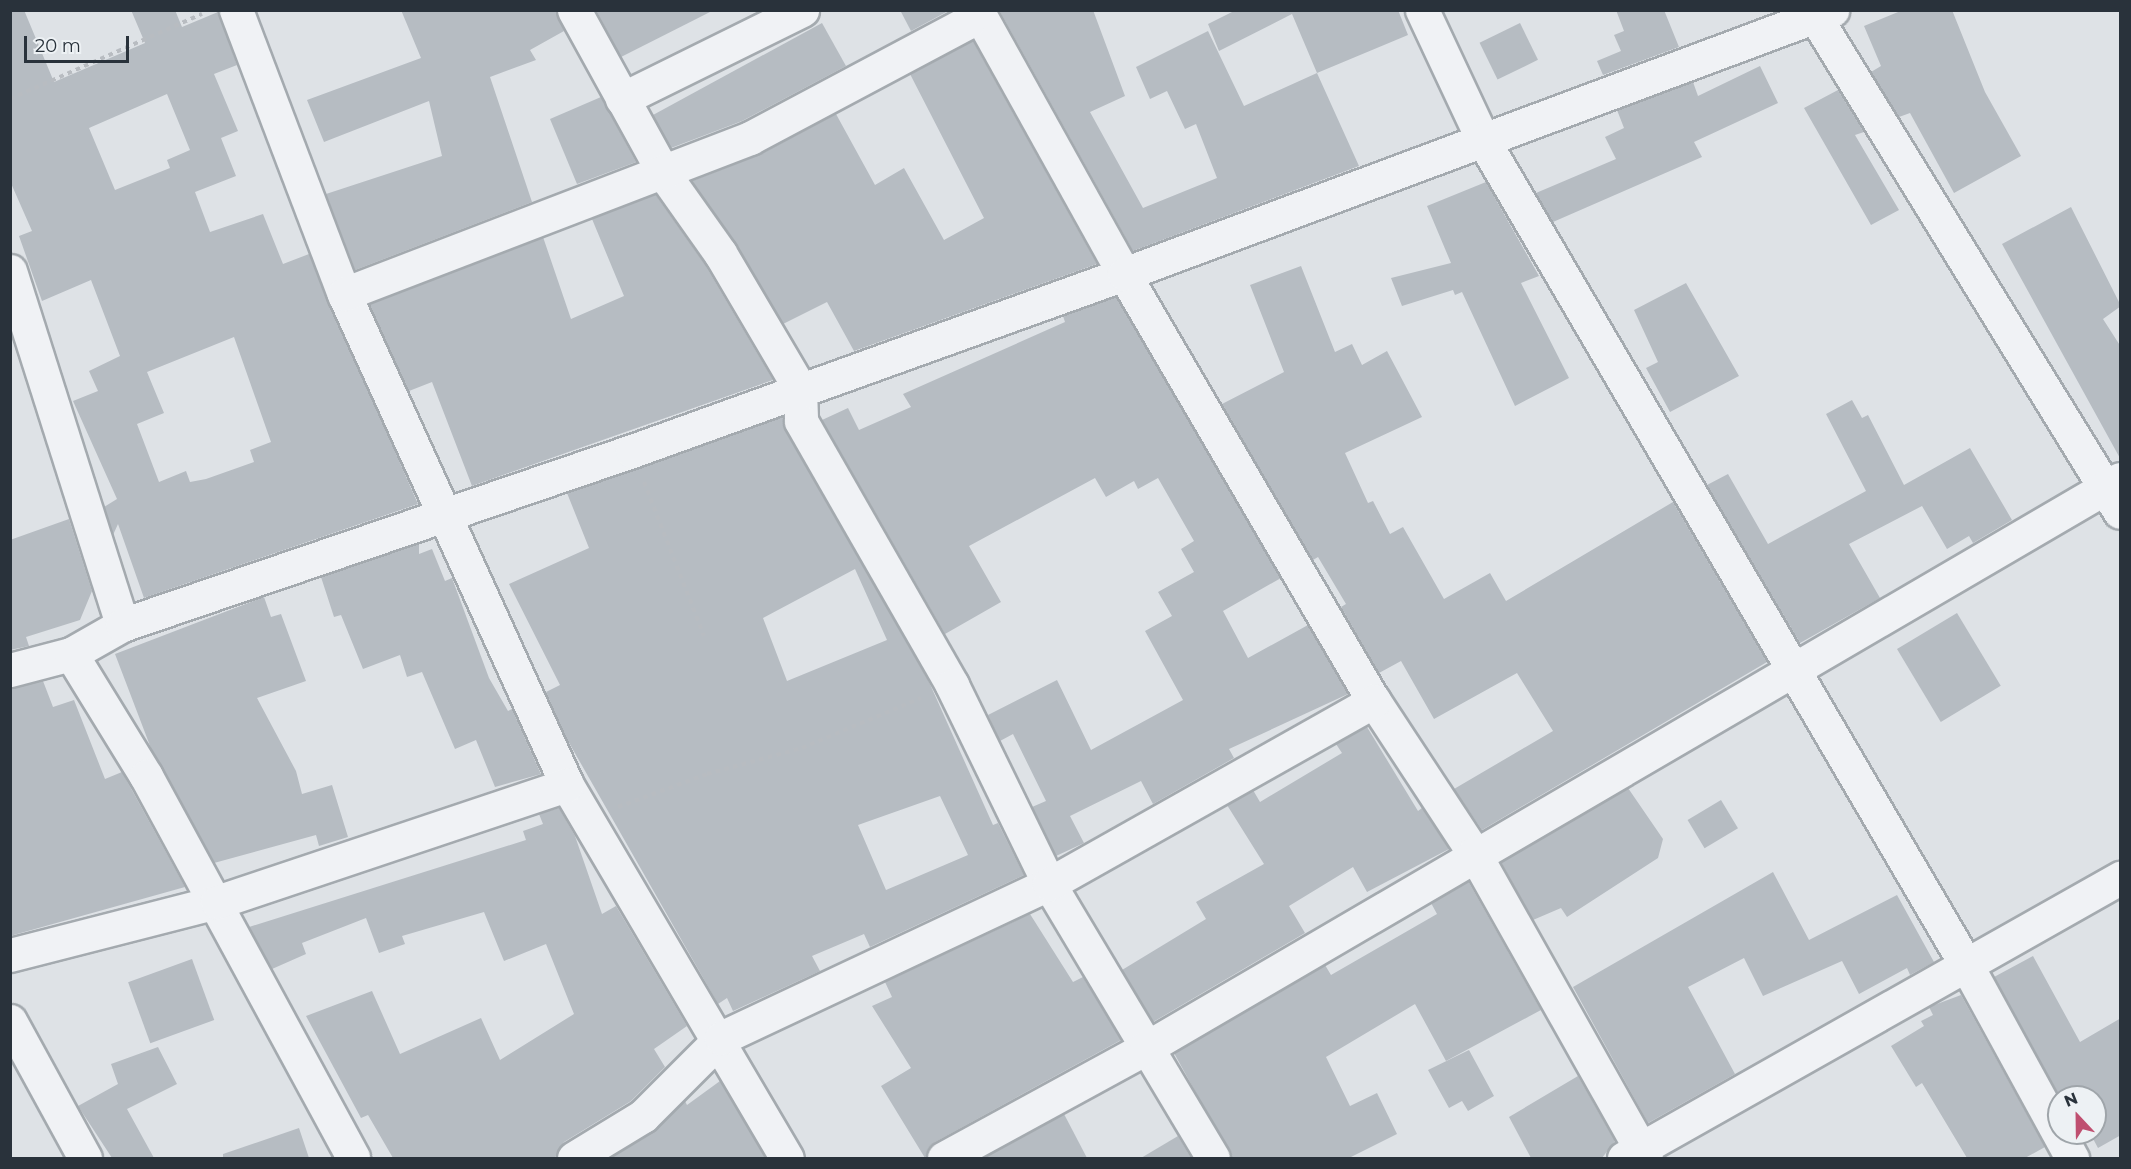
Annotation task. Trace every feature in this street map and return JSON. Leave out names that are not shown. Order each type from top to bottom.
[{"type":"street","points":[[236,10],[344,294],[567,785],[721,1038],[787,1158]]},
{"type":"street","points":[[574,10],[664,174],[720,253],[800,389],[801,422],[952,685],[1049,884],[1213,1158]]},
{"type":"street","points":[[622,99],[802,10]]},
{"type":"street","points":[[344,294],[664,174],[750,138],[968,22],[975,10]]},
{"type":"street","points":[[975,10],[1124,274],[1374,701],[1474,852],[1637,1155],[1968,968],[2121,878]]},
{"type":"street","points":[[1422,10],[1483,140],[1789,670],[1968,968],[2072,1158]]},
{"type":"street","points":[[10,670],[71,654],[122,625],[632,451],[1124,274],[1819,13],[2116,493],[1789,670],[1474,852],[1146,1048],[944,1158]]},
{"type":"street","points":[[10,271],[122,625]]},
{"type":"street","points":[[71,654],[217,902],[354,1158]]},
{"type":"street","points":[[574,1158],[643,1116],[721,1038],[1049,884],[1374,701]]},
{"type":"street","points":[[10,955],[217,902],[567,785]]},
{"type":"street","points":[[10,1021],[85,1158]]},
{"type":"path","points":[[10,99],[211,10]]},
{"type":"path","points":[[632,451],[704,636]]},
{"type":"path","points":[[586,819],[707,774],[802,748],[952,685]]},
{"type":"building","points":[[10,10],[24,10],[54,82],[145,43],[131,10],[175,10],[182,27],[218,12],[237,65],[214,74],[238,131],[221,138],[236,176],[195,192],[210,232],[263,214],[283,264],[309,254],[418,504],[144,598],[118,524],[113,535],[104,507],[117,499],[73,401],[98,391],[89,371],[120,356],[91,280],[42,301],[19,236],[32,231],[10,181]],"holes":[[[167,94],[190,150],[167,160],[170,168],[115,190],[89,128]],[[234,337],[271,442],[250,450],[254,462],[206,479],[190,482],[186,471],[159,482],[137,424],[164,413],[147,372]]]},
{"type":"building","points":[[401,10],[555,10],[564,31],[530,50],[536,60],[490,77],[532,202],[355,270],[326,194],[442,156],[429,101],[324,142],[307,100],[421,58]]},
{"type":"building","points":[[596,10],[714,10],[621,57]]},
{"type":"building","points":[[900,10],[950,10],[911,31]]},
{"type":"building","points":[[999,10],[1093,10],[1125,96],[1090,112],[1143,208],[1217,178],[1196,124],[1185,129],[1167,91],[1150,99],[1136,67],[1208,31],[1244,106],[1317,73],[1359,166],[1133,251]]},
{"type":"building","points":[[1236,10],[1398,10],[1408,35],[1317,73],[1292,14],[1219,51],[1208,24]]},
{"type":"building","points":[[1616,10],[1664,10],[1679,47],[1603,75],[1597,61],[1621,51],[1614,35],[1624,31]]},
{"type":"building","points":[[1903,10],[1952,10],[1985,92],[2021,156],[1954,193],[1910,113],[1899,117],[1871,72],[1881,66],[1864,26]]},
{"type":"building","points":[[822,23],[846,66],[742,121],[671,148],[653,115]]},
{"type":"building","points":[[1520,23],[1538,60],[1498,80],[1480,43]]},
{"type":"building","points":[[973,41],[1097,264],[854,351],[827,302],[783,324],[692,181],[759,155],[836,114],[875,185],[904,168],[944,240],[984,218],[910,74]]},
{"type":"building","points":[[1760,66],[1778,103],[1694,142],[1702,157],[1553,222],[1536,193],[1616,159],[1605,137],[1624,128],[1617,110],[1693,82],[1698,96]]},
{"type":"building","points":[[1838,90],[1864,132],[1855,135],[1899,210],[1871,225],[1804,108]]},
{"type":"building","points":[[601,97],[636,162],[577,184],[550,119]]},
{"type":"building","points":[[1486,182],[1539,276],[1521,283],[1569,378],[1515,406],[1462,292],[1455,295],[1453,290],[1402,306],[1391,278],[1451,263],[1427,206]]},
{"type":"building","points":[[655,194],[704,263],[773,380],[472,486],[432,382],[409,391],[369,304],[543,237],[571,319],[624,296],[592,219]]},
{"type":"building","points":[[2071,207],[2121,306],[2103,319],[2121,347],[2121,460],[2002,244]]},
{"type":"building","points":[[1301,266],[1335,352],[1352,344],[1362,365],[1387,351],[1422,417],[1345,453],[1368,503],[1373,501],[1390,534],[1403,527],[1444,599],[1490,573],[1506,601],[1673,502],[1767,662],[1482,830],[1454,789],[1553,731],[1517,673],[1434,719],[1401,661],[1379,673],[1341,607],[1346,604],[1318,557],[1313,560],[1222,404],[1284,372],[1250,285]]},
{"type":"building","points":[[1686,283],[1739,376],[1670,412],[1646,368],[1658,362],[1634,310]]},
{"type":"building","points":[[1116,297],[1281,578],[1223,611],[1248,658],[1308,625],[1348,694],[1229,749],[1234,758],[1153,804],[1141,781],[1070,816],[1084,843],[1056,856],[1032,807],[1046,801],[1013,734],[1000,741],[988,715],[1057,680],[1091,750],[1183,700],[1145,631],[1172,616],[1158,592],[1194,572],[1181,549],[1194,541],[1158,478],[1138,489],[1134,481],[1106,497],[1095,478],[969,546],[1001,602],[945,634],[822,420],[848,408],[859,430],[911,407],[903,394],[1065,322],[1063,316]]},
{"type":"building","points":[[1852,400],[1862,418],[1868,415],[1904,485],[1970,448],[2012,520],[1973,543],[1969,536],[1947,549],[1922,506],[1849,544],[1880,598],[1800,643],[1707,485],[1728,474],[1768,544],[1866,491],[1826,414]]},
{"type":"building","points":[[782,417],[929,682],[993,825],[998,823],[1024,875],[870,947],[864,934],[812,956],[820,971],[733,1011],[727,998],[718,1004],[564,734],[546,692],[560,685],[509,584],[589,548],[567,493]],"holes":[[[855,569],[887,640],[787,681],[763,618]],[[940,796],[968,855],[886,890],[858,825]]]},
{"type":"building","points":[[69,519],[92,591],[80,620],[26,637],[29,646],[10,650],[10,540]]},
{"type":"building","points":[[419,543],[419,554],[432,549],[445,581],[452,578],[489,678],[508,711],[512,709],[541,774],[495,787],[476,740],[455,749],[422,672],[407,677],[400,655],[363,669],[341,615],[334,617],[321,577]]},
{"type":"building","points":[[264,597],[271,617],[281,614],[306,681],[257,698],[296,771],[302,794],[332,785],[348,837],[319,846],[316,835],[214,863],[152,751],[115,654]]},
{"type":"building","points":[[1957,613],[2001,686],[1941,722],[1897,649]]},
{"type":"building","points":[[43,681],[53,707],[74,700],[105,779],[122,772],[185,887],[10,936],[10,688]]},
{"type":"building","points":[[1367,727],[1418,811],[1422,808],[1449,849],[1367,892],[1353,867],[1289,906],[1305,933],[1153,1022],[1122,970],[1206,919],[1196,902],[1264,864],[1227,805],[1253,790],[1260,802],[1342,753],[1336,744]]},
{"type":"building","points":[[1628,788],[1663,839],[1658,858],[1567,917],[1561,908],[1533,920],[1501,862]]},
{"type":"building","points":[[1721,800],[1738,828],[1705,848],[1688,820]]},
{"type":"building","points":[[559,808],[575,836],[602,914],[616,906],[687,1026],[654,1049],[665,1067],[631,1101],[564,1142],[555,1158],[393,1158],[368,1115],[361,1118],[306,1016],[372,991],[400,1054],[481,1018],[500,1060],[574,1014],[546,944],[504,961],[484,912],[402,936],[405,944],[379,953],[366,918],[302,943],[306,954],[272,969],[249,927],[526,840],[523,831],[543,824],[539,814]]},
{"type":"building","points":[[1773,872],[1809,940],[1897,895],[1934,962],[1910,975],[1907,968],[1859,994],[1842,961],[1763,996],[1744,958],[1688,987],[1735,1074],[1648,1123],[1573,987]]},
{"type":"building","points":[[1468,881],[1541,1010],[1446,1061],[1415,1004],[1326,1057],[1350,1106],[1377,1093],[1397,1134],[1349,1158],[1232,1158],[1174,1053],[1325,965],[1331,975],[1437,914],[1431,903]]},
{"type":"building","points":[[1030,914],[1073,982],[1083,977],[1121,1040],[935,1142],[925,1158],[881,1086],[911,1068],[872,1006],[892,997],[885,982]]},
{"type":"building","points":[[2033,956],[2080,1042],[2121,1018],[2121,1135],[2107,1143],[2107,1085],[2053,1085],[1994,977]]},
{"type":"building","points":[[192,959],[214,1020],[150,1043],[128,982]]},
{"type":"building","points":[[1961,995],[2045,1147],[2025,1158],[1967,1158],[1922,1083],[1916,1087],[1891,1046],[1924,1026],[1921,1021],[1933,1015],[1929,1007]]},
{"type":"building","points":[[158,1047],[177,1084],[127,1109],[154,1158],[112,1158],[78,1106],[118,1084],[111,1064]]},
{"type":"building","points":[[1469,1050],[1494,1096],[1468,1111],[1462,1101],[1449,1108],[1428,1070]]},
{"type":"building","points":[[1578,1076],[1615,1141],[1602,1158],[1531,1158],[1509,1117]]},
{"type":"building","points":[[720,1081],[766,1158],[609,1158],[653,1132],[685,1101],[687,1105]]},
{"type":"building","points":[[1064,1114],[1087,1158],[982,1158]]},
{"type":"building","points":[[299,1128],[309,1158],[223,1158],[223,1154]]},
{"type":"building","points":[[1178,1136],[1191,1158],[1141,1158]]}]
